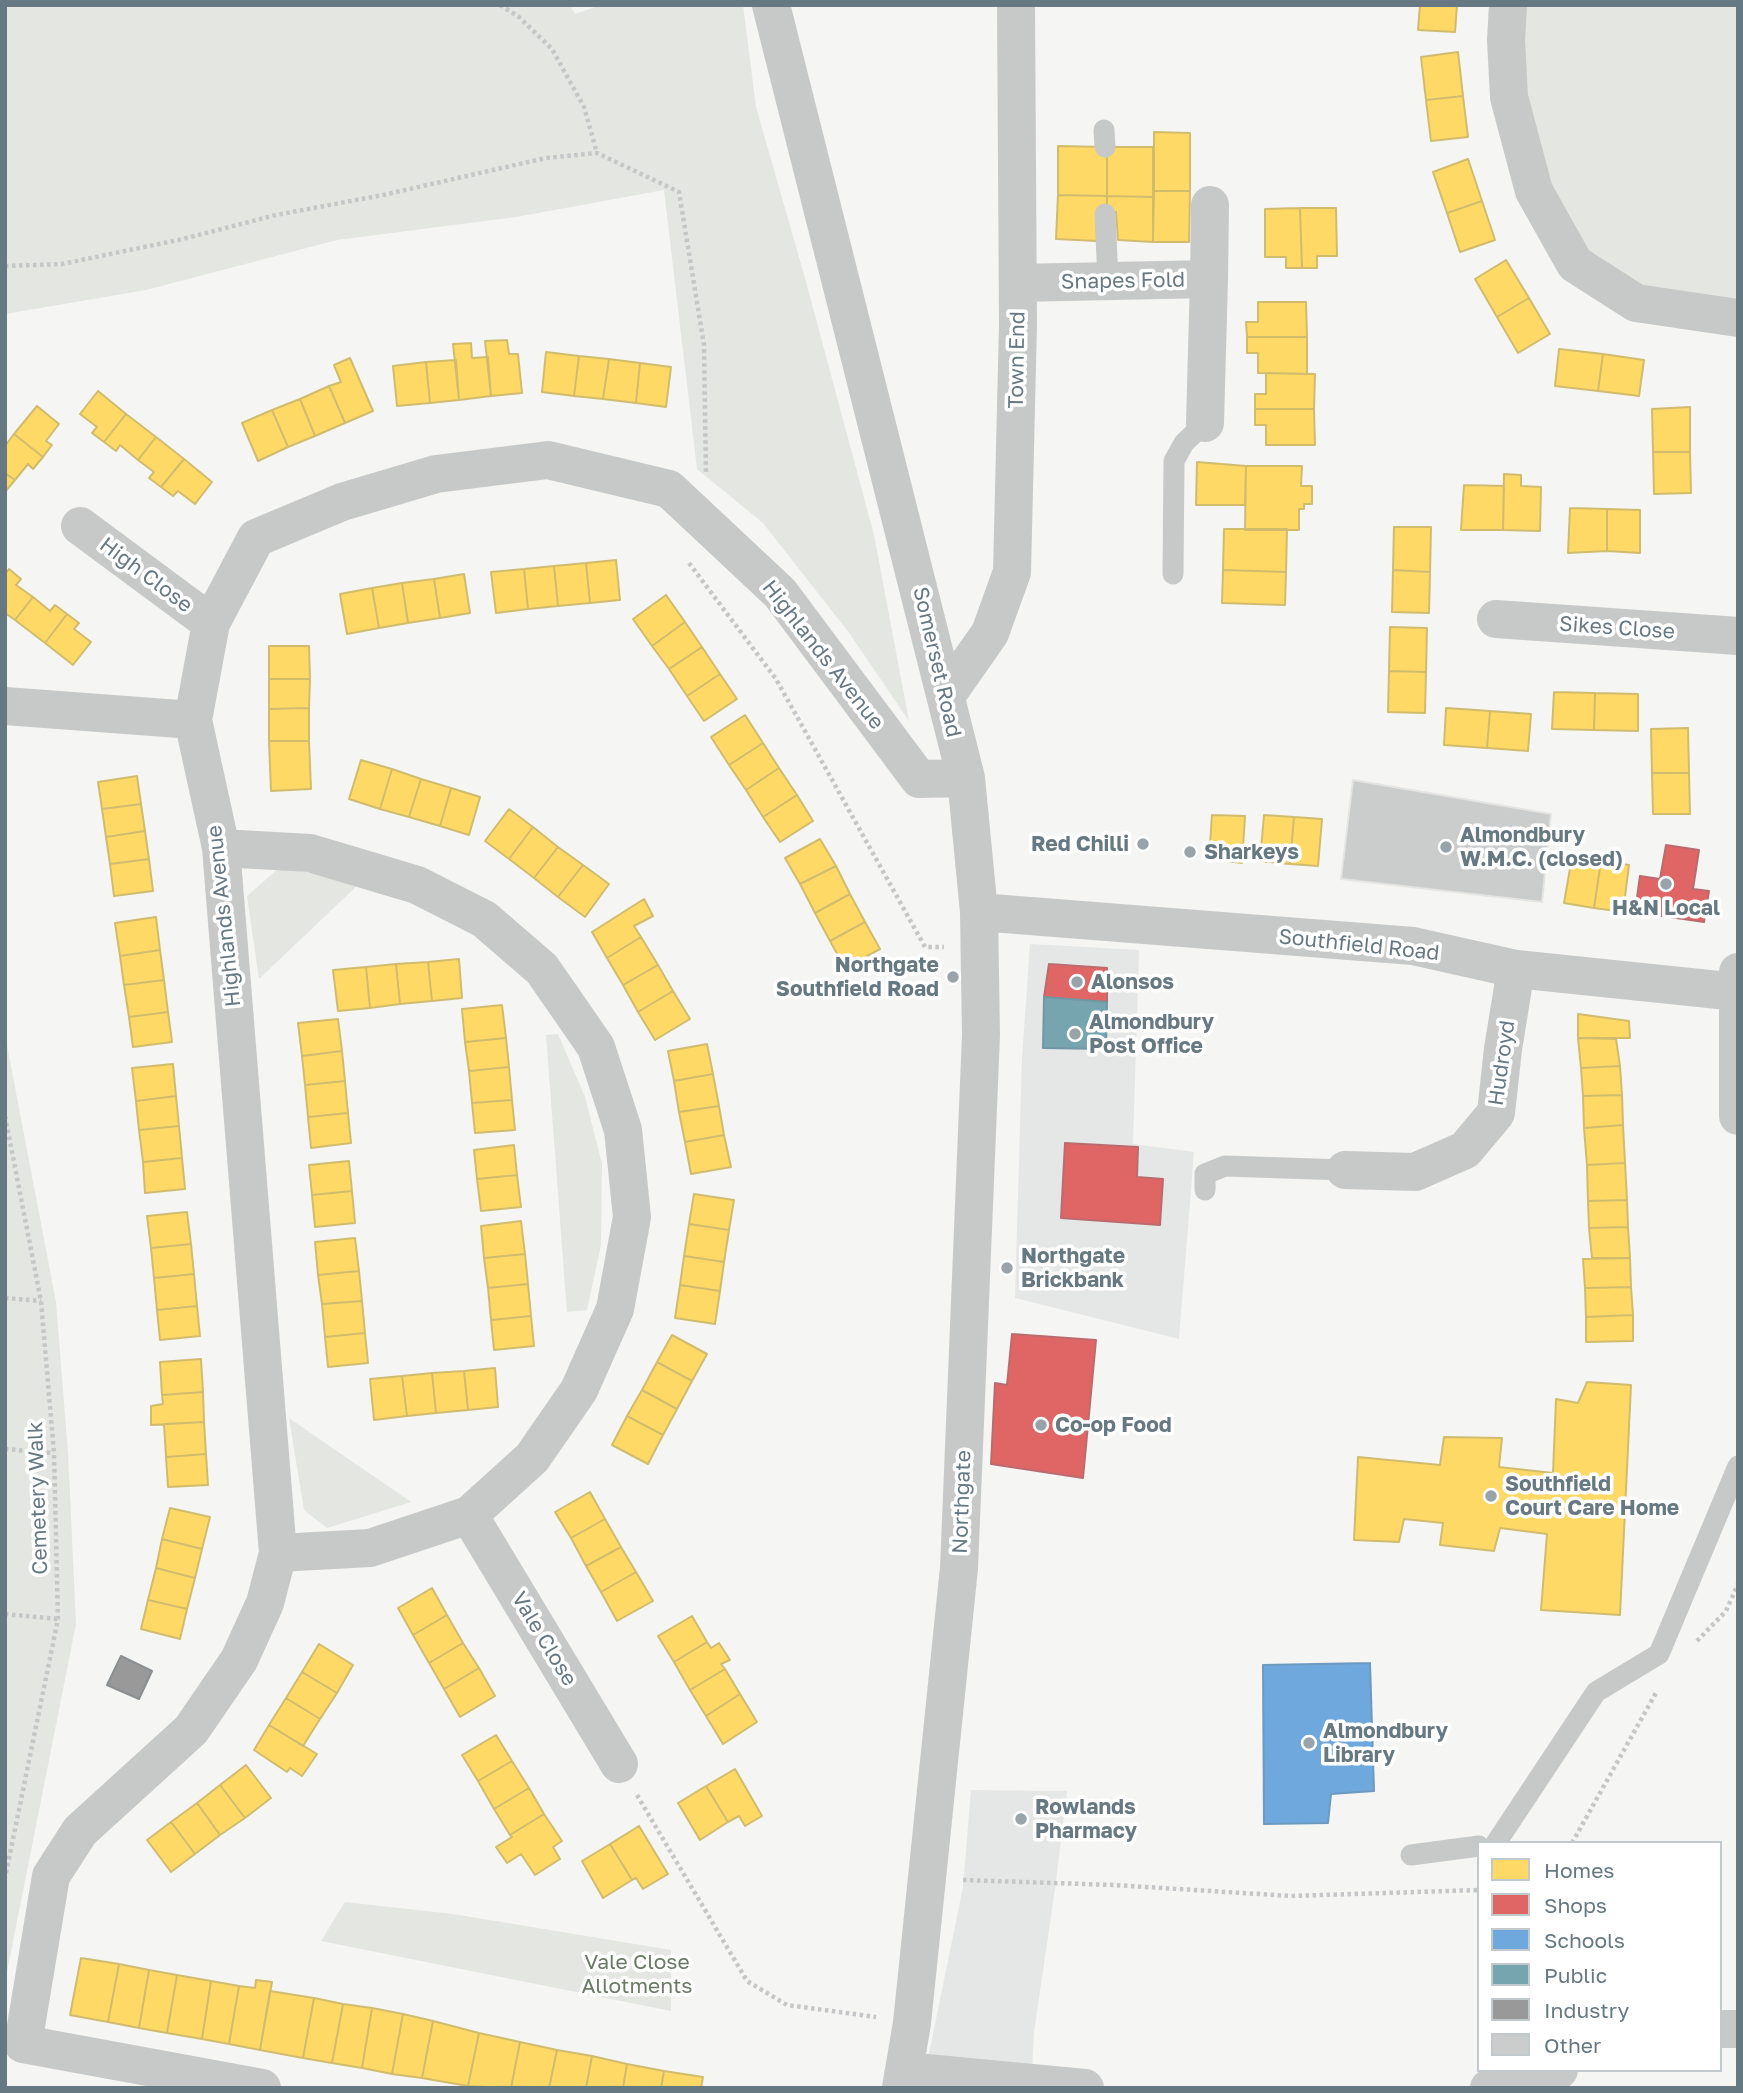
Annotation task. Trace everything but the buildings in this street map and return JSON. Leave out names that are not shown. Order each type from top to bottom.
[{"type":"street","name":"Somerset Road","points":[[771,5],[966,778],[979,912]]},
{"type":"street","name":"Town End","points":[[946,696],[990,633],[1012,572],[1018,283],[1016,5]]},
{"type":"street","points":[[1508,5],[1508,97],[1534,191],[1575,264],[1636,303],[1738,318]]},
{"type":"street","points":[[1209,279],[1210,205]]},
{"type":"street","name":"Snapes Fold","points":[[1018,283],[1209,279],[1205,423]]},
{"type":"street","name":"Highlands Avenue","points":[[262,2088],[23,2043],[51,1876],[80,1831],[191,1730],[239,1660],[265,1603],[278,1553],[220,848],[193,720],[211,623],[256,538],[342,502],[436,474],[548,460],[669,489],[780,593],[919,779],[966,778]]},
{"type":"street","name":"High Close","points":[[80,526],[211,623]]},
{"type":"street","name":"Sikes Close","points":[[1496,619],[1738,636]]},
{"type":"street","points":[[5,706],[193,720]]},
{"type":"street","points":[[220,848],[310,853],[417,885],[484,919],[542,969],[596,1047],[623,1130],[632,1217],[615,1309],[579,1390],[532,1458],[469,1514],[370,1548],[278,1553]]},
{"type":"street","name":"Southfield Road","points":[[979,912],[1413,946],[1517,969],[1737,986]]},
{"type":"street","name":"Northgate","points":[[903,2079],[912,2023],[959,1568],[981,1035],[979,912]]},
{"type":"street","name":"Hudroyd","points":[[1346,1170],[1415,1172],[1465,1150],[1496,1113],[1503,1049],[1517,969]]},
{"type":"street","points":[[1737,986],[1738,1116]]},
{"type":"street","name":"Vale Close","points":[[469,1514],[619,1764]]},
{"type":"street","points":[[1489,2088],[1518,2087],[1554,2072]]},
{"type":"street","points":[[903,2079],[1085,2088]]},
{"type":"lane","points":[[1105,214],[1108,281]]},
{"type":"lane","points":[[1173,574],[1174,461],[1184,443],[1205,423]]},
{"type":"lane","points":[[1205,1190],[1205,1174],[1225,1166],[1346,1170]]},
{"type":"lane","points":[[1497,1841],[1596,1692],[1659,1654],[1738,1466]]},
{"type":"lane","points":[[1410,1855],[1477,1846]]},
{"type":"path","points":[[500,5],[519,17],[552,49],[584,107],[597,153]]},
{"type":"path","points":[[5,266],[62,264],[183,239],[276,215],[383,195],[547,158],[597,153],[679,192],[704,345],[705,523]]},
{"type":"path","points":[[684,556],[776,679],[925,947]]},
{"type":"path","name":"Cemetery Walk","points":[[5,1116],[41,1301],[54,1452],[58,1619],[5,1878]]},
{"type":"path","points":[[5,1298],[41,1301]]},
{"type":"path","points":[[5,1448],[54,1452]]},
{"type":"path","points":[[1689,1648],[1726,1611],[1738,1584]]},
{"type":"path","points":[[5,1614],[58,1619]]},
{"type":"path","points":[[1573,1841],[1658,1689]]},
{"type":"path","points":[[619,1764],[747,1980],[787,2005],[912,2023]]},
{"type":"path","points":[[927,1879],[1114,1885],[1291,1896],[1477,1890]]},
{"type":"shaded area","points":[[1030,944],[1139,950],[1133,1144],[1194,1152],[1179,1339],[1015,1298],[1022,1058]]},
{"type":"shaded area","points":[[971,1790],[1067,1791],[1034,2032],[1032,2069],[922,2088],[963,1887]]},
{"type":"green space","points":[[5,5],[570,5],[575,14],[601,5],[743,5],[756,107],[874,535],[909,721],[850,634],[763,523],[697,469],[664,190],[516,217],[337,240],[146,290],[5,314]]},
{"type":"green space","points":[[1508,5],[1738,5],[1738,318],[1636,303],[1534,191]]},
{"type":"green space","points":[[279,868],[362,881],[259,979],[247,896]]},
{"type":"green space","points":[[558,1034],[585,1097],[602,1164],[601,1245],[587,1310],[567,1312],[546,1035]]},
{"type":"green space","points":[[5,1035],[56,1302],[68,1453],[76,1624],[5,1982]]},
{"type":"green space","points":[[289,1418],[411,1502],[327,1528],[304,1510]]},
{"type":"green space","name":"Vale Close Allotments","points":[[345,1902],[453,1914],[671,1950],[671,2011],[321,1941]]},
{"type":"place","name":"Red Chilli","points":[[1143,844]]},
{"type":"place","name":"Almondbury W.M.C. (closed)","points":[[1446,847]]},
{"type":"place","name":"Sharkeys","points":[[1190,852]]},
{"type":"place","name":"H&N Local","points":[[1666,884]]},
{"type":"place","name":"Northgate Southfield Road","points":[[953,977]]},
{"type":"place","name":"Alonsos","points":[[1077,982]]},
{"type":"place","name":"Almondbury Post Office","points":[[1075,1034]]},
{"type":"place","name":"Northgate Brickbank","points":[[1007,1268]]},
{"type":"place","name":"Co-op Food","points":[[1041,1425]]},
{"type":"place","name":"Southfield Court Care Home","points":[[1491,1496]]},
{"type":"place","name":"Almondbury Library","points":[[1309,1743]]},
{"type":"place","name":"Rowlands Pharmacy","points":[[1021,1819]]}]
